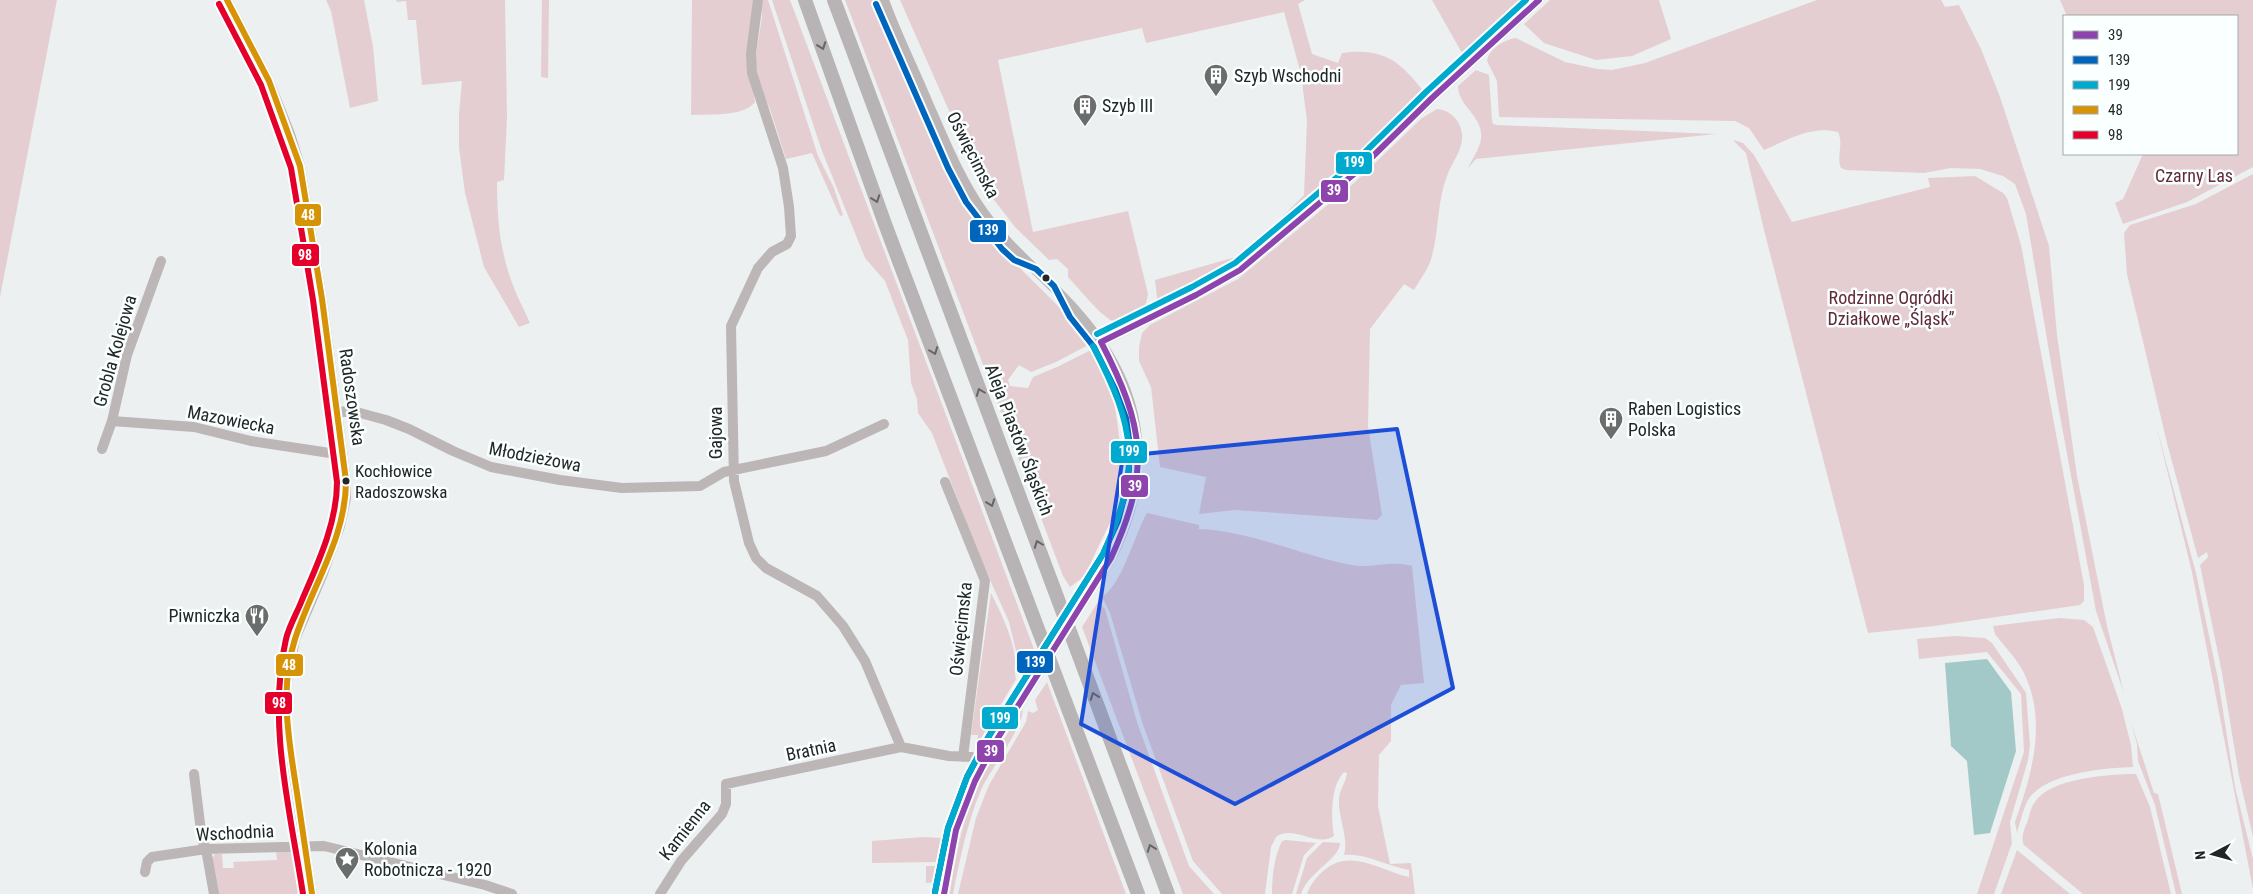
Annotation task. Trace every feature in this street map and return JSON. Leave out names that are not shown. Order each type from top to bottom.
[{"type":"highway","points":[[805,0],[886,224],[1138,894]]},
{"type":"highway","name":"Aleja Piastów Śląskich","points":[[834,0],[1168,894]]},
{"type":"street","name":"Radoszowska","points":[[227,0],[269,81],[290,134],[300,166],[309,212],[343,455],[346,498],[340,526],[322,576],[295,639],[287,682],[287,730],[312,894]]},
{"type":"street","name":"Gajowa","points":[[758,0],[751,54],[752,72],[783,168],[790,207],[791,236],[787,244],[772,252],[758,268],[731,326],[733,471],[749,543],[756,558],[766,568],[817,596],[843,626],[865,661],[901,747]]},
{"type":"street","name":"Oświęcimska","points":[[884,0],[956,164],[978,204],[1008,243],[1065,299],[1101,342],[1120,377],[1134,416],[1138,438],[1138,470],[1135,493],[1122,538],[984,762],[968,796],[956,830],[944,894]]},
{"type":"street","points":[[1101,342],[1240,270],[1360,169],[1432,98],[1539,0]]},
{"type":"street","name":"Grobla Kolejowa","points":[[102,449],[112,421],[127,355],[161,261]]},
{"type":"street","name":"Młodzieżowa","points":[[337,411],[360,413],[386,420],[490,467],[560,480],[622,488],[700,486],[724,472],[810,456],[838,446],[884,424]]},
{"type":"street","name":"Mazowiecka","points":[[112,421],[194,427],[251,441],[343,455]]},
{"type":"street","name":"Oświęcimska","points":[[945,482],[985,581],[963,757]]},
{"type":"street","points":[[901,747],[976,758],[984,762]]},
{"type":"street","name":"Bratnia","points":[[726,784],[901,747]]},
{"type":"street","points":[[194,774],[202,840],[206,849],[214,894]]},
{"type":"street","name":"Kamienna","points":[[660,894],[681,861],[722,814],[726,804],[726,784]]},
{"type":"street","name":"Wschodnia","points":[[145,872],[147,862],[152,857],[206,849],[324,846],[486,885],[512,894]]},
{"type":"highlighted area","points":[[1397,429],[1453,688],[1235,804],[1081,724],[1123,456]]},
{"type":"green space","points":[[0,0],[57,0],[0,297]]},
{"type":"green space","points":[[326,0],[364,0],[373,47],[378,101],[350,108],[331,11]]},
{"type":"green space","points":[[396,0],[505,0],[507,117],[504,180],[497,182],[498,217],[503,251],[509,274],[530,323],[519,327],[484,267],[465,193],[459,147],[462,81],[422,85],[416,20],[408,20],[406,1],[397,2]]},
{"type":"green space","points":[[542,0],[549,0],[548,78],[541,77]]},
{"type":"green space","points":[[692,0],[754,0],[749,71],[755,102],[750,107],[725,114],[691,115]]},
{"type":"green space","points":[[761,0],[768,0],[818,156],[834,188],[843,215],[840,216],[812,153],[786,159],[770,109],[759,85],[755,61],[762,17]]},
{"type":"green space","points":[[772,0],[790,0],[1037,657],[1023,677],[1017,666],[1018,659],[1009,622],[981,560],[932,433],[918,413],[917,399],[911,383],[908,340],[885,281],[865,258],[822,151]]},
{"type":"green space","points":[[845,0],[879,0],[969,200],[1019,267],[1078,326],[1092,343],[1056,362],[1031,372],[1019,365],[1008,380],[1010,386],[1028,388],[1033,377],[1091,350],[1113,392],[1120,443],[1115,444],[1116,458],[1121,458],[1117,502],[1089,573],[1070,587],[1063,576]]},
{"type":"green space","points":[[900,0],[1305,0],[1298,4],[1312,54],[1338,63],[1342,53],[1357,52],[1382,55],[1401,66],[1427,96],[1359,167],[1236,269],[1158,306],[1155,305],[1157,297],[1155,280],[1253,252],[1252,247],[1304,195],[1307,121],[1301,74],[1284,12],[1146,43],[1142,28],[998,60],[1033,232],[1128,211],[1148,294],[1140,312],[1121,322],[1116,322],[1104,316],[1084,295],[1068,277],[1068,269],[1057,259],[1049,260],[1015,227],[991,196],[969,156]]},
{"type":"green space","points":[[1432,0],[1532,0],[1465,57],[1434,89],[1429,84],[1462,53]]},
{"type":"green space","points":[[1550,0],[1659,0],[1671,39],[1632,56],[1596,60],[1544,43],[1524,24]]},
{"type":"green space","points":[[1817,0],[1941,0],[1945,7],[1959,5],[1981,49],[2000,97],[2049,246],[2057,335],[2077,476],[2107,626],[2124,693],[2096,611],[2058,405],[2026,214],[2015,184],[2003,176],[1980,169],[1951,168],[1924,173],[1846,170],[1841,168],[1839,159],[1840,136],[1838,132],[1828,130],[1809,132],[1764,150],[1749,128],[1735,121],[1499,117],[1497,81],[1487,61],[1490,53],[1507,40],[1516,38],[1565,62],[1612,70],[1645,63]]},
{"type":"green space","name":"Czarny Las","points":[[2060,0],[2253,0],[2253,167],[2187,202],[2123,224],[2115,203],[2123,199],[2143,155],[2238,155],[2238,15],[2067,15]]},
{"type":"green space","points":[[1476,70],[1489,75],[1493,124],[1716,134],[1476,159],[1468,168],[1479,146],[1481,131],[1479,124],[1462,100],[1458,86]]},
{"type":"green space","points":[[1437,109],[1446,111],[1454,116],[1461,128],[1462,139],[1444,186],[1431,261],[1414,290],[1404,284],[1370,329],[1368,426],[1382,515],[1377,520],[1235,510],[1199,514],[1206,477],[1160,467],[1151,387],[1139,361],[1142,333],[1150,325],[1238,279],[1354,183],[1422,118]]},
{"type":"green space","name":"Rodzinne Ogródki Działkowe „Śląsk”","points":[[1733,140],[1743,143],[1754,155],[1792,222],[1930,187],[1928,178],[1975,176],[2003,193],[2007,198],[2021,245],[2084,585],[2084,601],[2080,605],[1934,626],[1868,633],[1764,230],[1746,153]]},
{"type":"green space","points":[[2253,174],[2253,837],[2239,776],[2222,673],[2200,565],[2208,557],[2207,552],[2198,558],[2167,443],[2127,274],[2124,233],[2130,225],[2196,204]]},
{"type":"green space","points":[[2156,425],[2196,573],[2218,679],[2235,787],[2253,859],[2253,889],[2192,572]]},
{"type":"green space","points":[[1147,513],[1199,525],[1199,529],[1238,534],[1352,565],[1404,564],[1412,566],[1424,683],[1401,685],[1391,705],[1391,741],[1379,755],[1378,806],[1390,864],[1411,863],[1415,894],[1307,894],[1313,882],[1322,872],[1332,865],[1343,861],[1365,862],[1409,877],[1409,870],[1360,856],[1344,855],[1345,841],[1339,800],[1347,773],[1344,772],[1339,778],[1334,794],[1332,821],[1334,836],[1320,839],[1290,833],[1276,837],[1271,847],[1265,894],[1222,894],[1193,861],[1143,725],[1110,613],[1102,597],[1116,582]]},
{"type":"green space","points":[[991,593],[1012,643],[1016,679],[980,740],[977,740],[978,735],[971,735]]},
{"type":"green space","points":[[1098,602],[1105,609],[1137,722],[1189,866],[1214,894],[1183,894],[1082,627]]},
{"type":"green space","points":[[2059,618],[2084,620],[2093,627],[2122,709],[2131,745],[2133,767],[2076,774],[2047,784],[2036,791],[2028,800],[2017,833],[2015,822],[2027,785],[2035,747],[2035,709],[2031,690],[2023,671],[1995,634],[1993,626]]},
{"type":"green space","points":[[1955,636],[1985,638],[1992,643],[2026,693],[2030,745],[2028,760],[2010,822],[2012,843],[1994,894],[1977,894],[2024,752],[2021,694],[1987,652],[1919,659],[1917,639]]},
{"type":"green space","points":[[1047,682],[1126,894],[958,894],[976,818],[989,785],[1026,722],[1028,711],[1033,713],[1038,710],[1035,700]]},
{"type":"green space","points":[[1021,690],[986,748],[979,751],[1015,693]]},
{"type":"green space","points":[[1023,709],[1017,727],[981,790],[964,841],[953,894],[950,894],[960,841],[976,789],[992,758]]},
{"type":"green space","points":[[2131,722],[2154,793],[2158,794],[2182,894],[2176,894],[2155,805],[2138,761],[2137,744]]},
{"type":"green space","points":[[2136,774],[2150,807],[2171,894],[2083,894],[2024,845],[2023,836],[2032,808],[2043,794],[2053,788],[2081,779]]},
{"type":"green space","points":[[923,837],[943,838],[940,859],[936,859],[936,862],[872,863],[872,841]]},
{"type":"green space","points":[[1282,841],[1316,843],[1304,855],[1292,894],[1272,894],[1275,860]]},
{"type":"green space","points":[[1323,842],[1340,843],[1339,849],[1310,879],[1301,894],[1296,894],[1307,858]]},
{"type":"green space","points":[[296,849],[303,894],[217,894],[212,859],[215,854],[222,854],[223,868],[234,868],[233,862],[277,860],[276,850]]},
{"type":"green space","points":[[2017,850],[2070,894],[2001,894]]},
{"type":"green space","points":[[926,866],[939,866],[936,882],[926,883]]},
{"type":"water","points":[[1987,659],[2011,692],[2016,751],[1990,833],[1974,835],[1967,761],[1951,746],[1945,663]]},
{"type":"transit line","name":"48","points":[[227,0],[269,81],[300,166],[322,299],[346,481],[345,502],[334,542],[295,639],[287,677],[287,716],[291,754],[312,894]]},
{"type":"transit line","name":"199","points":[[1097,334],[1192,287],[1235,263],[1354,163],[1426,92],[1526,0]]},
{"type":"transit line","name":"39","points":[[1101,342],[1196,295],[1240,270],[1360,169],[1432,98],[1539,0]]},
{"type":"transit line","name":"98","points":[[219,4],[261,85],[291,168],[313,300],[337,482],[334,513],[326,542],[287,634],[281,671],[279,702],[282,766],[303,894]]},
{"type":"transit line","name":"139","points":[[876,4],[948,168],[966,202],[1002,249],[1014,260],[1036,269],[1054,286],[1070,317],[1094,347],[1115,389],[1126,418],[1129,439],[1129,469],[1126,491],[1118,521],[1103,554],[989,736],[967,777],[948,828],[935,892]]},
{"type":"transit line","name":"39","points":[[944,894],[956,830],[975,781],[996,741],[1111,558],[1124,527],[1132,499],[1137,473],[1138,449],[1134,424],[1127,399],[1101,342]]},
{"type":"transit line","name":"199","points":[[935,892],[948,828],[967,777],[989,736],[1103,554],[1116,524],[1124,497],[1129,448],[1125,425],[1118,401],[1093,346]]},
{"type":"place","name":"Szyb Wschodni","points":[[1216,97]]},
{"type":"place","name":"Szyb III","points":[[1085,127]]},
{"type":"place","name":"Raben Logistics Polska","points":[[1611,440]]},
{"type":"place","name":"Kochłowice Radoszowska","points":[[346,481]]},
{"type":"place","name":"Piwniczka","points":[[257,637]]},
{"type":"place","name":"Kolonia Robotnicza - 1920","points":[[347,880]]}]
